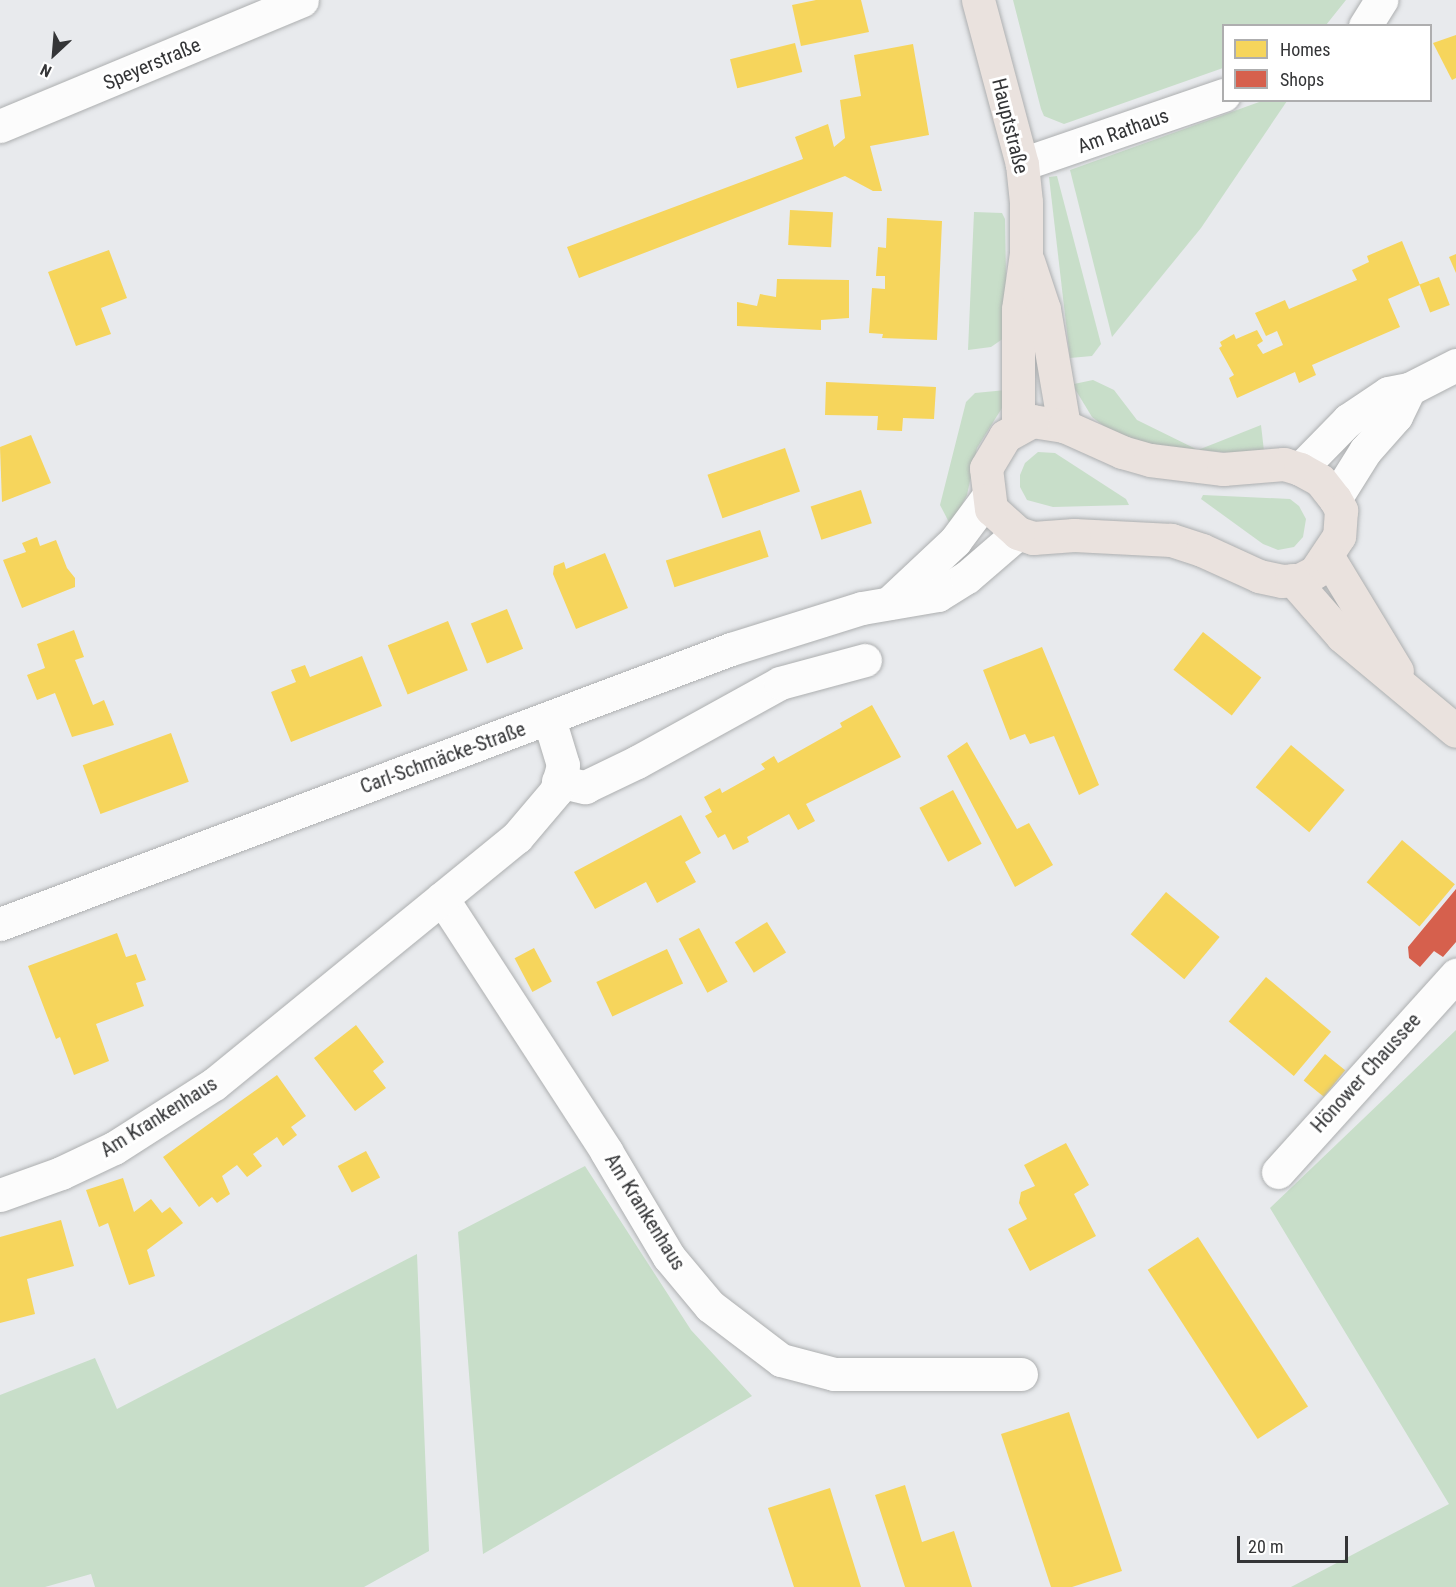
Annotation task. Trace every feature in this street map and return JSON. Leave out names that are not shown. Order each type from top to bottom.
[{"type":"main road","name":"Hauptstraße","points":[[978,0],[1022,164],[1026,253],[1017,309],[1018,426]]},
{"type":"main road","name":"Hauptstraße","points":[[1026,253],[1044,309],[1064,426]]},
{"type":"main road","points":[[1048,421],[1064,426],[1122,453],[1150,460],[1223,469],[1284,464],[1300,469],[1320,480],[1335,499],[1341,510],[1339,536],[1328,557],[1315,572],[1293,580],[1259,576],[1202,549],[1171,540],[1074,535],[1033,538],[1018,533],[1002,521],[987,498],[986,468],[999,443],[1018,426],[1048,421]]},
{"type":"main road","points":[[1328,557],[1352,602],[1413,698]]},
{"type":"main road","points":[[1293,580],[1334,629],[1413,698],[1456,731]]},
{"type":"street","name":"Speyerstraße","points":[[0,126],[302,0]]},
{"type":"street","points":[[1366,24],[1381,0]]},
{"type":"street","name":"Am Rathaus","points":[[1022,164],[1222,96]]},
{"type":"street","points":[[1300,469],[1348,420],[1388,393],[1409,389],[1456,365]]},
{"type":"street","points":[[1335,499],[1365,451],[1396,416],[1409,389]]},
{"type":"street","name":"Carl-Schmäcke-Straße","points":[[889,603],[955,541],[987,498]]},
{"type":"street","name":"Carl-Schmäcke-Straße","points":[[0,924],[732,649],[889,603],[938,595],[968,577],[1018,533]]},
{"type":"street","points":[[558,781],[585,787],[638,762],[780,683],[865,660]]},
{"type":"street","name":"Am Krankenhaus","points":[[0,1195],[83,1163],[169,1115],[214,1084],[517,837],[555,791],[563,765],[549,719]]},
{"type":"street","name":"Am Krankenhaus","points":[[442,898],[606,1150],[669,1257],[710,1306],[781,1360],[834,1374],[1021,1374]]},
{"type":"street","name":"Hönower Chaussee","points":[[1278,1172],[1456,975]]},
{"type":"green space","points":[[1013,0],[1346,0],[1327,24],[1222,24],[1222,68],[1064,124],[1044,116]]},
{"type":"green space","points":[[1259,102],[1286,102],[1201,228],[1112,337],[1070,170]]},
{"type":"green space","points":[[1057,176],[1101,344],[1092,356],[1070,358],[1049,177]]},
{"type":"green space","points":[[974,212],[1002,213],[1005,219],[1007,336],[991,347],[968,350]]},
{"type":"green space","points":[[1093,380],[1114,390],[1137,420],[1198,450],[1146,445],[1109,430],[1092,417],[1075,389],[1074,384]]},
{"type":"green space","points":[[1006,390],[1002,408],[977,448],[967,495],[951,526],[940,505],[966,402],[975,393]]},
{"type":"green space","points":[[1261,425],[1264,451],[1232,453],[1198,450]]},
{"type":"green space","points":[[1038,452],[1055,453],[1126,499],[1129,505],[1053,507],[1027,500],[1020,487],[1020,475],[1025,463]]},
{"type":"green space","points":[[1203,495],[1290,499],[1299,506],[1306,519],[1303,537],[1294,547],[1278,550],[1263,544],[1201,499]]},
{"type":"green space","points":[[1456,1030],[1456,1587],[1291,1587],[1449,1504],[1270,1208]]},
{"type":"green space","points":[[585,1166],[691,1330],[752,1396],[483,1554],[458,1232]]},
{"type":"green space","points":[[417,1254],[429,1551],[364,1587],[95,1587],[91,1574],[45,1587],[0,1587],[0,1395],[95,1358],[117,1409]]},
{"type":"building: Homes","points":[[816,0],[861,0],[869,32],[801,46],[792,5]]},
{"type":"building: Homes","points":[[1456,35],[1456,78],[1452,80],[1433,43]]},
{"type":"building: Homes","points":[[795,43],[802,72],[737,88],[730,59]]},
{"type":"building: Homes","points":[[913,44],[929,135],[870,146],[882,191],[873,191],[845,176],[579,278],[567,247],[803,159],[795,137],[828,124],[834,147],[845,138],[840,100],[861,96],[854,55]]},
{"type":"building: Homes","points":[[790,210],[833,212],[831,247],[788,245]]},
{"type":"building: Homes","points":[[887,218],[942,221],[937,340],[882,338],[883,334],[869,333],[872,288],[885,289],[885,276],[876,276],[878,247],[886,248]]},
{"type":"building: Homes","points":[[1402,241],[1420,285],[1388,299],[1400,327],[1312,365],[1316,375],[1299,383],[1295,372],[1237,398],[1229,378],[1234,375],[1219,348],[1222,346],[1220,342],[1234,334],[1236,339],[1257,330],[1263,341],[1257,345],[1263,354],[1283,345],[1277,331],[1266,336],[1255,313],[1285,300],[1289,309],[1357,280],[1352,270],[1369,262],[1367,256]]},
{"type":"building: Homes","points":[[109,250],[127,298],[101,308],[111,334],[76,346],[48,272]]},
{"type":"building: Homes","points":[[1456,254],[1456,273],[1449,257]]},
{"type":"building: Homes","points":[[1439,277],[1450,305],[1430,313],[1419,285]]},
{"type":"building: Homes","points":[[777,279],[849,280],[849,318],[821,320],[821,330],[737,326],[737,302],[757,306],[760,294],[776,297]]},
{"type":"building: Homes","points":[[826,382],[936,387],[934,419],[903,418],[902,431],[877,430],[878,416],[825,415]]},
{"type":"building: Homes","points":[[31,435],[51,483],[2,502],[0,447]]},
{"type":"building: Homes","points":[[785,448],[800,491],[722,518],[707,475]]},
{"type":"building: Homes","points":[[861,490],[872,523],[821,540],[811,506]]},
{"type":"building: Homes","points":[[760,530],[769,557],[674,587],[666,561]]},
{"type":"building: Homes","points":[[37,537],[40,546],[56,540],[67,568],[75,578],[75,587],[22,608],[3,560],[26,552],[22,543]]},
{"type":"building: Homes","points":[[605,553],[628,608],[576,629],[553,574],[554,566],[564,562],[566,569]]},
{"type":"building: Homes","points":[[507,609],[523,649],[487,663],[471,624]]},
{"type":"building: Homes","points":[[448,621],[468,670],[408,694],[388,645]]},
{"type":"building: Homes","points":[[74,630],[84,657],[75,660],[93,705],[104,700],[114,725],[72,737],[55,693],[37,700],[27,675],[45,668],[37,644]]},
{"type":"building: Homes","points":[[1203,632],[1261,678],[1232,715],[1173,670]]},
{"type":"building: Homes","points":[[1042,647],[1099,785],[1079,795],[1054,736],[1030,744],[1025,734],[1010,740],[983,670]]},
{"type":"building: Homes","points":[[362,656],[382,706],[291,742],[271,692],[296,682],[291,670],[305,665],[310,677]]},
{"type":"building: Homes","points":[[872,705],[901,757],[806,804],[815,821],[798,830],[789,814],[747,837],[749,842],[733,850],[725,834],[718,838],[705,816],[712,812],[704,797],[720,788],[722,793],[765,769],[761,764],[774,756],[778,763],[842,727],[840,723]]},
{"type":"building: Homes","points":[[171,733],[189,782],[100,814],[83,765]]},
{"type":"building: Homes","points":[[967,742],[1017,829],[1029,823],[1053,865],[1015,887],[947,756]]},
{"type":"building: Homes","points":[[1291,745],[1345,790],[1309,832],[1256,787]]},
{"type":"building: Homes","points":[[953,790],[982,844],[948,862],[919,808]]},
{"type":"building: Homes","points":[[681,815],[701,853],[685,862],[696,882],[657,903],[646,882],[595,909],[574,872]]},
{"type":"building: Homes","points":[[1402,840],[1455,884],[1420,926],[1367,882]]},
{"type":"building: Homes","points":[[1166,892],[1220,937],[1184,979],[1131,934]]},
{"type":"building: Homes","points":[[767,922],[786,953],[754,973],[735,942]]},
{"type":"building: Homes","points":[[699,928],[728,982],[707,993],[679,939]]},
{"type":"building: Homes","points":[[117,933],[126,957],[136,954],[146,980],[136,983],[144,1006],[96,1024],[109,1061],[74,1075],[60,1037],[56,1039],[28,966]]},
{"type":"building: Homes","points":[[534,948],[552,982],[532,992],[515,958]]},
{"type":"building: Homes","points":[[667,949],[683,983],[612,1016],[596,982]]},
{"type":"building: Homes","points":[[1266,977],[1331,1032],[1294,1076],[1229,1021]]},
{"type":"building: Homes","points":[[356,1025],[384,1062],[373,1071],[386,1088],[355,1111],[314,1058]]},
{"type":"building: Homes","points":[[1325,1054],[1345,1070],[1324,1097],[1304,1080]]},
{"type":"building: Homes","points":[[277,1075],[306,1116],[291,1127],[297,1135],[283,1146],[277,1137],[253,1154],[262,1166],[247,1177],[237,1165],[222,1176],[230,1194],[217,1203],[212,1197],[199,1207],[163,1157]]},
{"type":"building: Homes","points":[[1066,1143],[1089,1185],[1074,1194],[1096,1236],[1030,1271],[1008,1229],[1027,1219],[1019,1203],[1021,1192],[1035,1186],[1024,1165]]},
{"type":"building: Homes","points":[[366,1151],[380,1177],[352,1193],[338,1166]]},
{"type":"building: Homes","points":[[123,1178],[134,1212],[151,1199],[162,1213],[170,1207],[183,1223],[147,1250],[155,1276],[129,1285],[108,1223],[99,1227],[86,1190]]},
{"type":"building: Homes","points":[[61,1220],[74,1266],[27,1279],[35,1314],[0,1323],[0,1237]]},
{"type":"building: Homes","points":[[1198,1237],[1308,1406],[1258,1439],[1148,1270]]},
{"type":"building: Homes","points":[[1069,1412],[1122,1571],[1072,1587],[1051,1587],[1001,1434]]},
{"type":"building: Homes","points":[[905,1485],[922,1542],[954,1531],[972,1587],[905,1587],[875,1495]]},
{"type":"building: Homes","points":[[830,1488],[861,1587],[794,1587],[768,1508]]},
{"type":"building: Shops","points":[[1456,889],[1456,942],[1443,957],[1434,951],[1420,967],[1409,958],[1408,947]]}]
